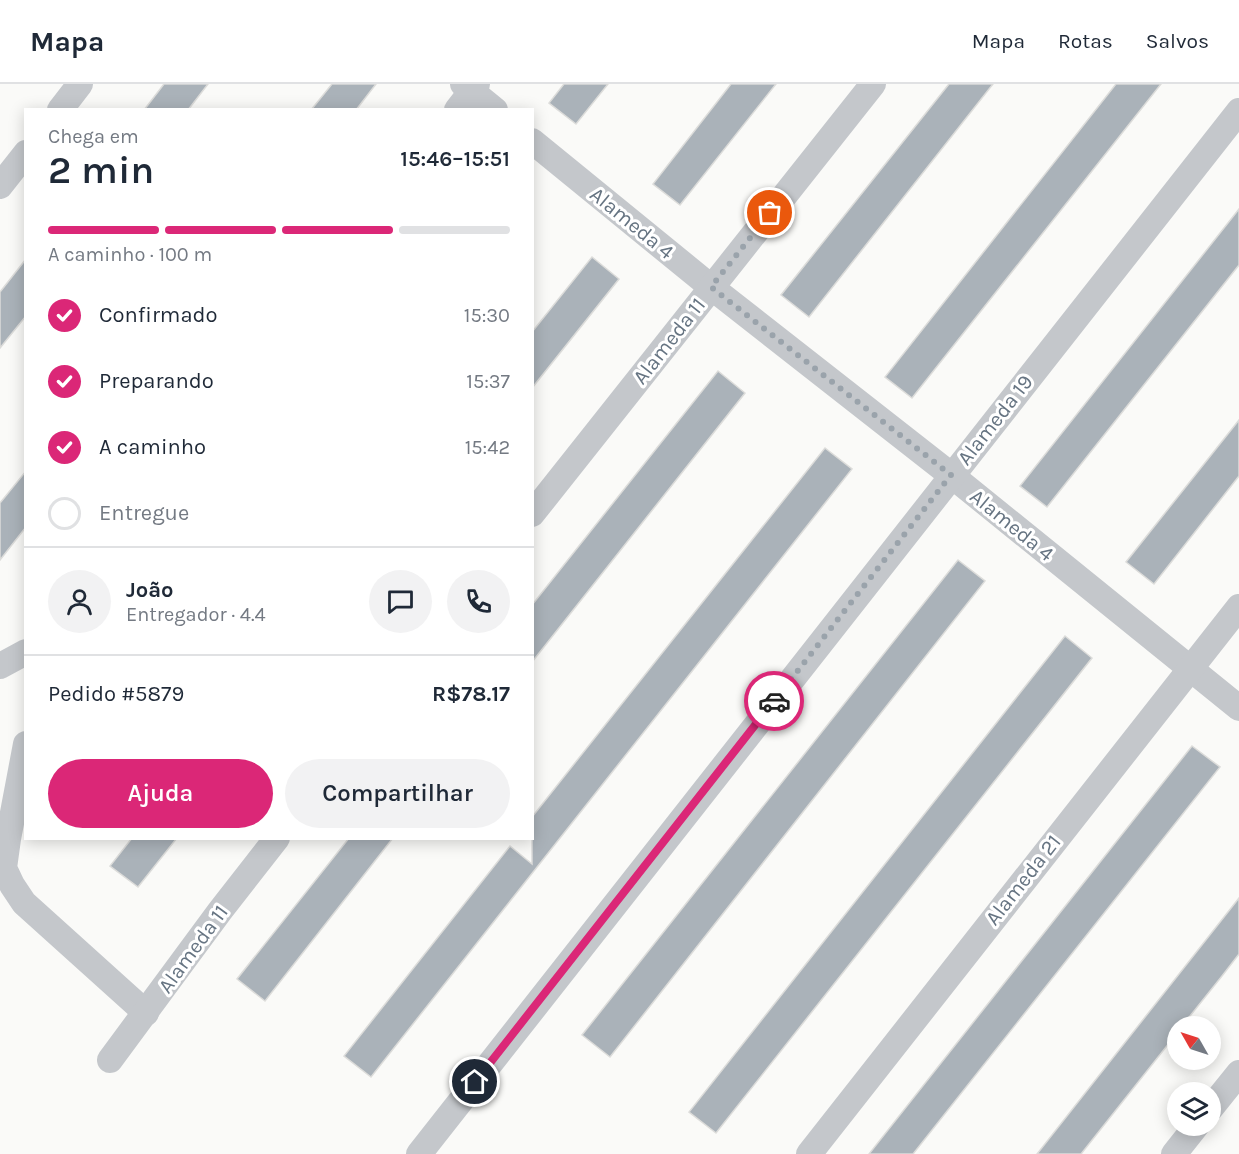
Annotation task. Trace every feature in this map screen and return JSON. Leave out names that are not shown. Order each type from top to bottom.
[{"type":"street","points":[[62,108],[80,84]]},
{"type":"street","name":"Alameda 11","points":[[534,511],[873,84]]},
{"type":"street","points":[[467,92],[492,108]]},
{"type":"street","name":"Alameda 19","points":[[418,1154],[1239,111]]},
{"type":"street","name":"Alameda 4","points":[[534,143],[711,287],[951,475],[1239,708]]},
{"type":"street","points":[[0,186],[24,156]]},
{"type":"street","name":"Alameda 21","points":[[809,1154],[1239,607]]},
{"type":"street","points":[[0,666],[24,653]]},
{"type":"street","points":[[24,754],[4,868],[12,885],[24,903],[146,1013]]},
{"type":"street","name":"Alameda 11","points":[[110,1060],[219,912],[275,840]]},
{"type":"street","points":[[1221,1095],[1239,1073]]},
{"type":"street","points":[[1174,1154],[1188,1136]]},
{"type":"building","points":[[164,84],[208,84],[190,108],[146,108]]},
{"type":"building","points":[[332,84],[376,84],[358,108],[313,108]]},
{"type":"building","points":[[564,84],[608,84],[576,124],[549,103]]},
{"type":"building","points":[[731,84],[776,84],[680,205],[653,184]]},
{"type":"building","points":[[949,84],[993,84],[809,317],[781,295]]},
{"type":"building","points":[[1116,84],[1161,84],[912,398],[885,377]]},
{"type":"building","points":[[1239,209],[1239,265],[1047,507],[1020,486]]},
{"type":"building","points":[[592,257],[619,279],[534,385],[534,330]]},
{"type":"building","points":[[24,262],[24,318],[0,348],[0,292]]},
{"type":"building","points":[[718,371],[745,393],[534,659],[534,602]]},
{"type":"building","points":[[1239,420],[1239,476],[1154,584],[1126,562]]},
{"type":"building","points":[[825,448],[852,469],[371,1077],[344,1056],[510,846],[532,864],[534,814]]},
{"type":"building","points":[[24,473],[24,530],[0,560],[0,503]]},
{"type":"building","points":[[958,560],[985,581],[610,1057],[582,1035]]},
{"type":"building","points":[[1065,636],[1092,658],[716,1133],[689,1112]]},
{"type":"building","points":[[1192,746],[1220,767],[913,1154],[869,1154]]},
{"type":"building","points":[[130,840],[175,840],[138,887],[110,866]]},
{"type":"building","points":[[347,840],[391,840],[265,1001],[237,979]]},
{"type":"building","points":[[1239,898],[1239,954],[1190,1016],[1167,1016],[1167,1046],[1081,1154],[1037,1154]]},
{"type":"way so far","points":[[770,213],[711,287],[951,475],[774,701]]},
{"type":"route","points":[[475,1082],[774,701]]}]
